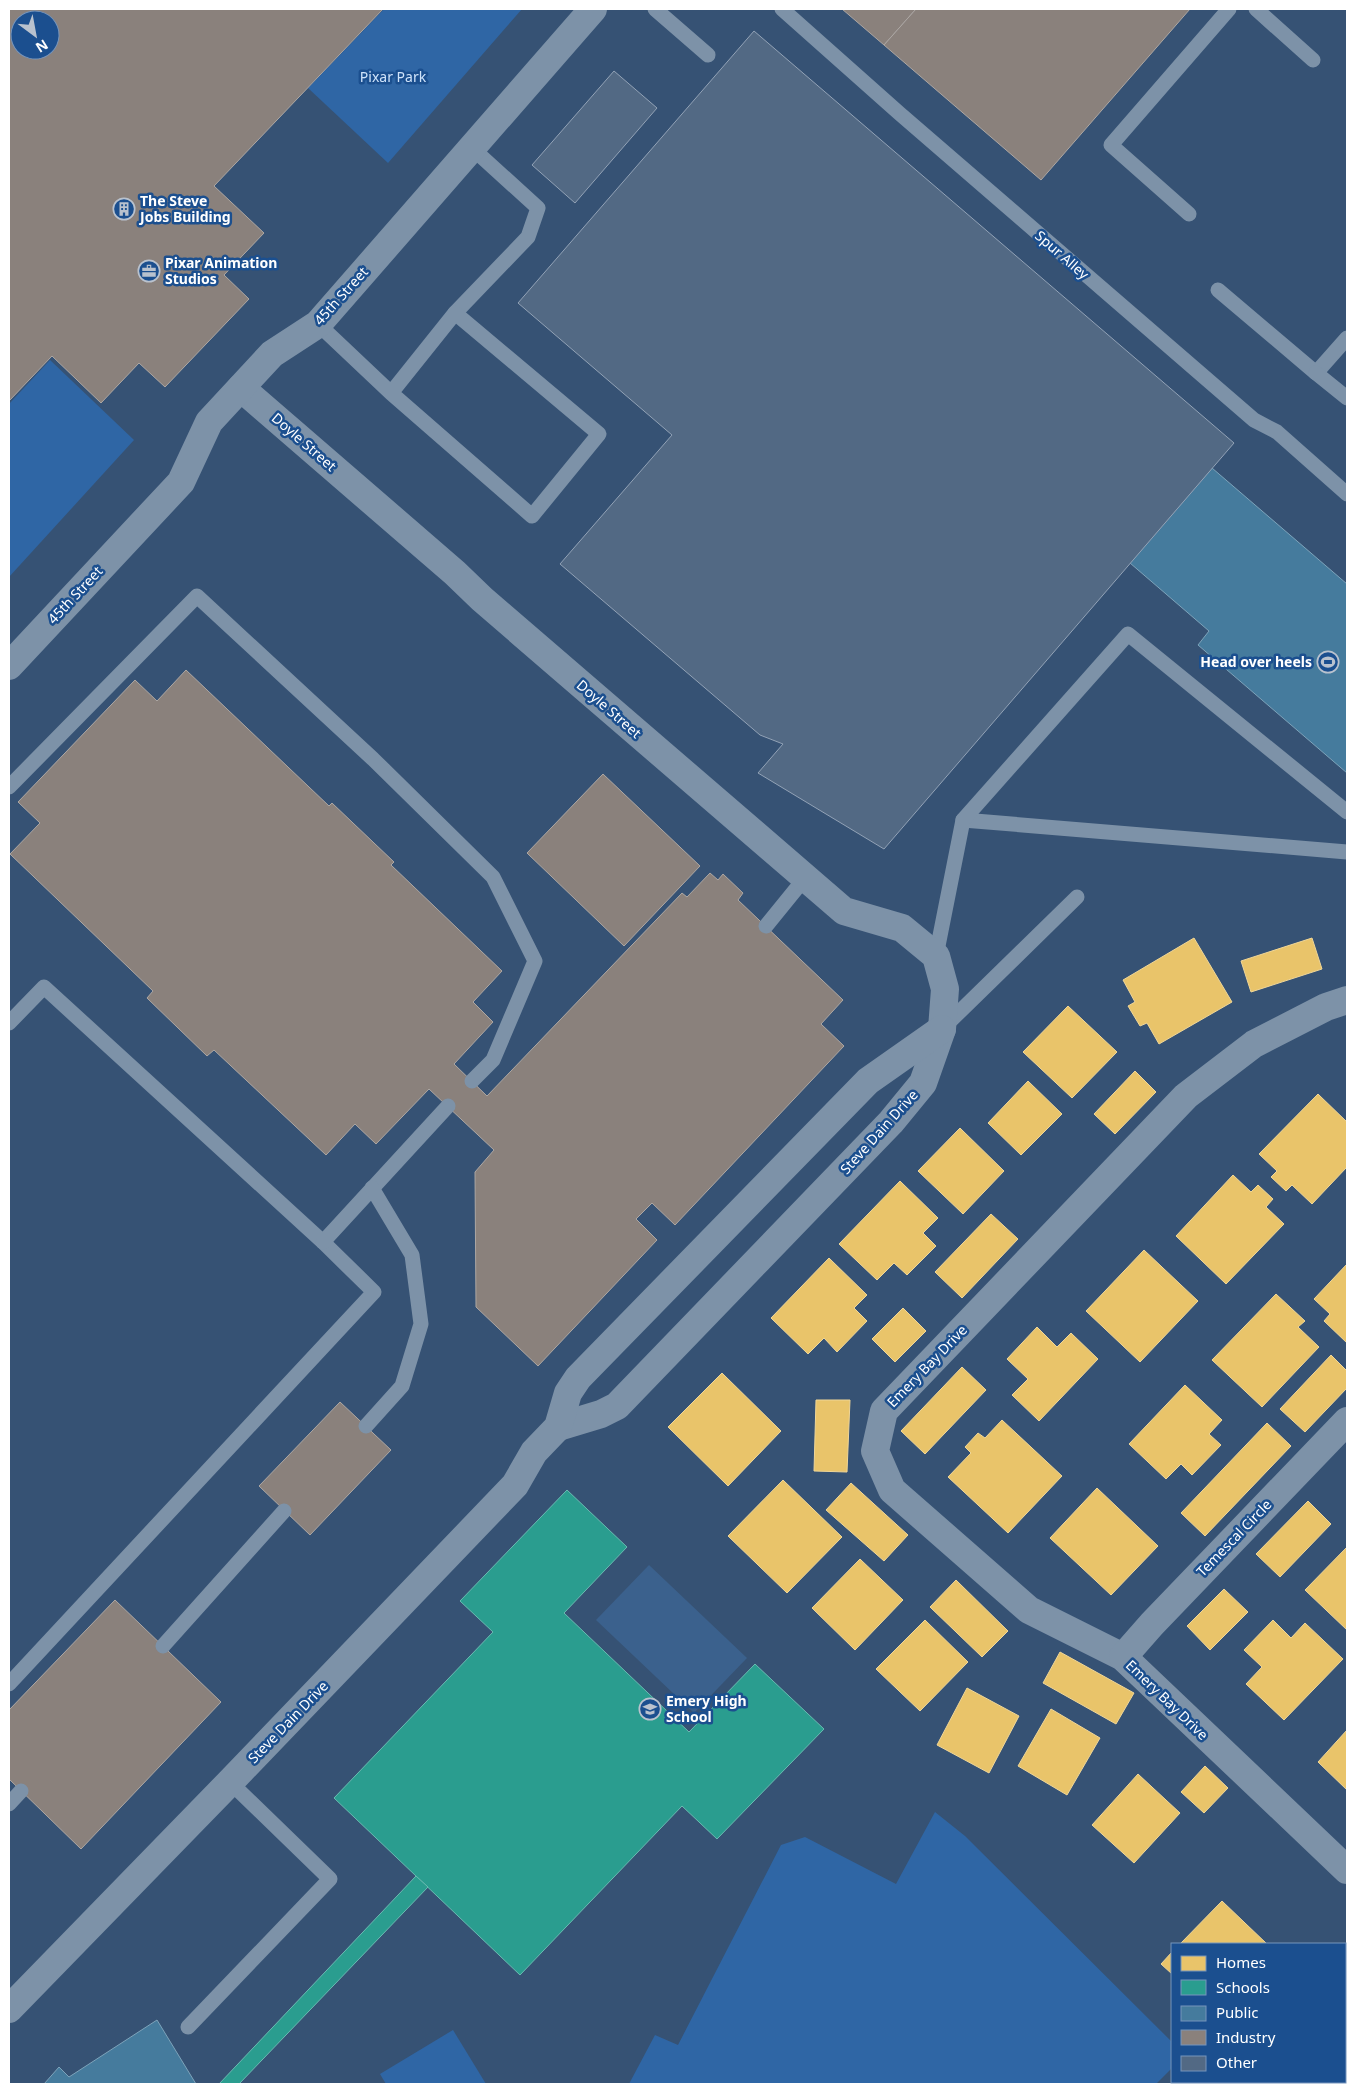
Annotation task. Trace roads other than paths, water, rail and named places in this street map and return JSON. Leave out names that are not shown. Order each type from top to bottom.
[{"type":"street","name":"45th Street","points":[[9,666],[181,482],[209,422],[272,354],[318,324],[593,9]]},
{"type":"street","name":"Doyle Street","points":[[241,388],[844,911],[902,928],[936,956]]},
{"type":"street","points":[[936,956],[945,989],[942,1029]]},
{"type":"street","name":"Emery Bay Drive","points":[[1347,1000],[1326,1008],[1254,1044],[1186,1096],[884,1411],[875,1451],[892,1490],[1029,1610],[1123,1657],[1347,1870]]},
{"type":"street","name":"Steve Dain Drive","points":[[9,2009],[515,1485],[534,1452],[558,1427],[568,1393],[578,1378],[868,1081],[942,1029]]},
{"type":"street","name":"Steve Dain Drive","points":[[558,1427],[601,1414],[617,1406],[816,1200],[891,1122],[923,1082],[942,1029]]},
{"type":"street","name":"Temescal Circle","points":[[1123,1657],[1152,1624],[1347,1421]]},
{"type":"lane","points":[[655,9],[708,55]]},
{"type":"lane","name":"Spur Alley","points":[[782,9],[906,120],[1254,420],[1277,432],[1347,494]]},
{"type":"lane","points":[[1189,214],[1112,145],[1229,9]]},
{"type":"lane","points":[[1256,9],[1314,60]]},
{"type":"lane","points":[[392,393],[455,313],[528,237],[538,208],[472,148]]},
{"type":"lane","points":[[1218,290],[1347,398]]},
{"type":"lane","points":[[318,324],[392,393],[532,516],[599,434],[455,313]]},
{"type":"lane","points":[[1316,373],[1347,338]]},
{"type":"lane","points":[[9,787],[197,596],[373,759],[493,877],[535,960],[493,1060],[472,1082]]},
{"type":"lane","points":[[936,956],[963,820],[1128,634],[1347,812]]},
{"type":"lane","points":[[963,820],[1347,852]]},
{"type":"lane","points":[[766,926],[805,878]]},
{"type":"lane","points":[[942,1029],[1077,897]]},
{"type":"lane","points":[[9,1023],[44,987],[323,1242],[374,1292],[9,1684]]},
{"type":"lane","points":[[323,1242],[448,1106]]},
{"type":"lane","points":[[366,1426],[402,1386],[421,1324],[412,1255],[372,1188]]},
{"type":"lane","points":[[163,1646],[284,1511]]},
{"type":"lane","points":[[188,2027],[330,1879],[230,1782]]},
{"type":"lane","points":[[9,1804],[21,1791]]},
{"type":"place","name":"The Steve Jobs Building","points":[[124,209]]},
{"type":"place","name":"Pixar Animation Studios","points":[[149,271]]},
{"type":"place","name":"Head over heels","points":[[1328,662]]},
{"type":"place","name":"Emery High School","points":[[650,1709]]},
{"type":"park label","name":"Pixar Park","points":[[393,77]]}]
